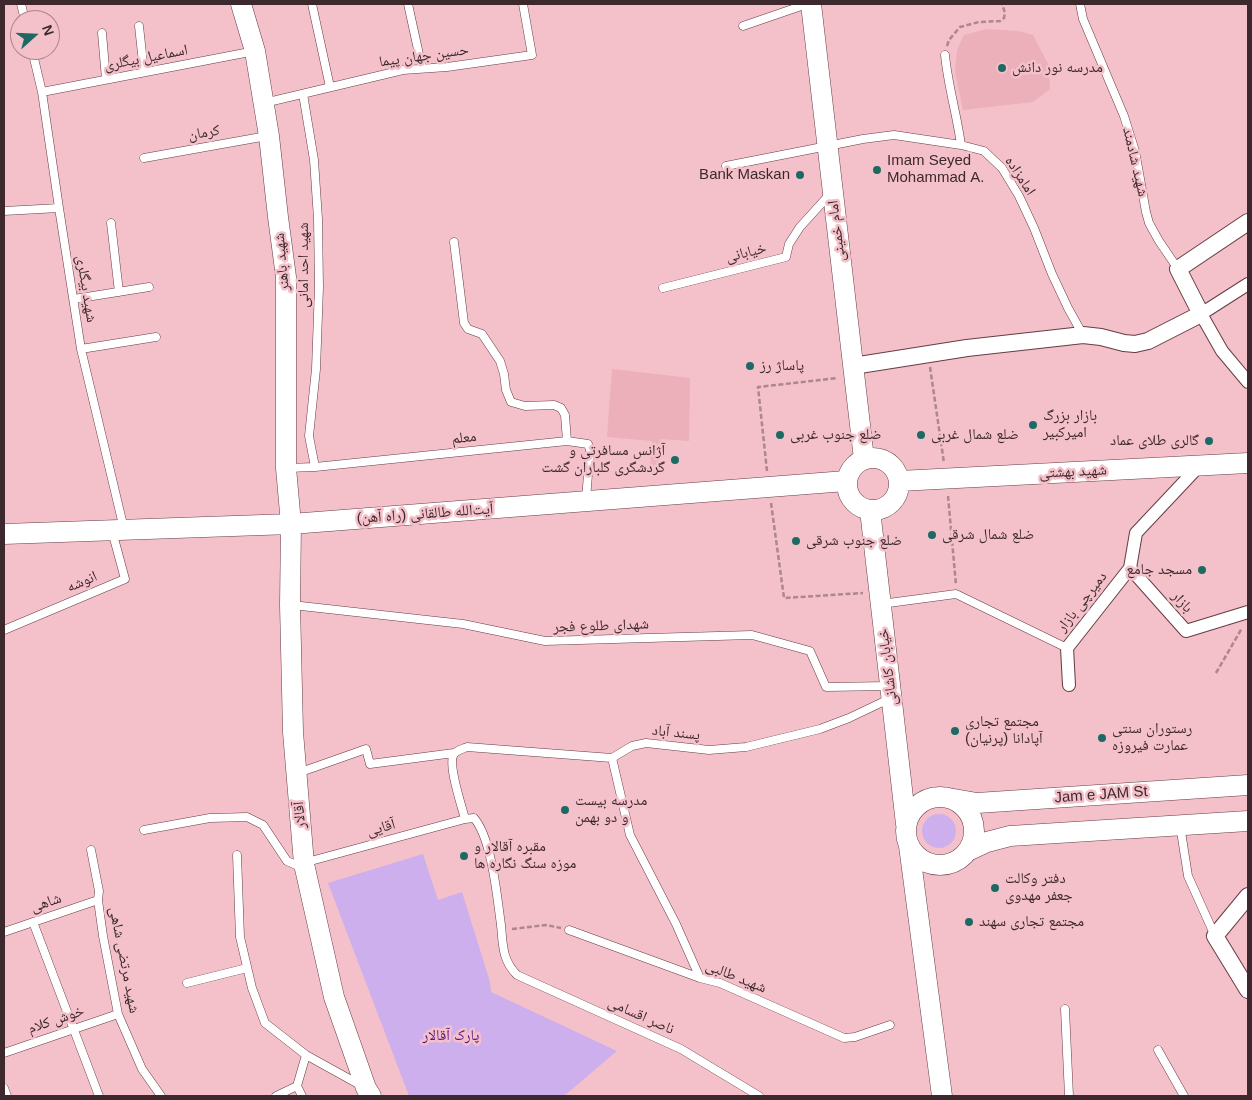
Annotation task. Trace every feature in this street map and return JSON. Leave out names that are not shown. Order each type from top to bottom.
[{"type":"street","name":"شهید باهنر","points":[[241,4],[255,51],[264,103],[286,278],[286,468],[291,524]]},
{"type":"street","name":"امام خمینی","points":[[811,4],[864,459]]},
{"type":"street","points":[[1178,269],[1248,222]]},
{"type":"street","name":"شهید شادمند","points":[[1178,269],[1201,314]]},
{"type":"street","points":[[854,372],[928,354],[1012,342],[1083,335],[1135,344],[1148,341],[1201,314],[1248,284]]},
{"type":"street","points":[[1201,314],[1222,351],[1248,382]]},
{"type":"street","points":[[880,458],[893,467],[897,474],[899,482],[894,499],[888,505],[879,509],[870,510],[862,508],[850,497],[847,489],[846,481],[848,474],[857,462],[864,459],[880,458]]},
{"type":"street","name":"شهید بهشتی","points":[[899,482],[1247,462]]},
{"type":"street","name":"دمیرچی بازار","points":[[1067,648],[1130,568],[1136,534],[1200,465]]},
{"type":"street","name":"(راه آهن) آیت‌الله طالقانی","points":[[4,534],[291,524],[846,481]]},
{"type":"street","name":"خیابان کاشانی","points":[[870,510],[906,824]]},
{"type":"street","name":"آقالار","points":[[291,524],[290,605],[293,732],[304,864],[334,998],[369,1092]]},
{"type":"street","name":"بازار","points":[[1130,568],[1186,631],[1248,612]]},
{"type":"street","points":[[1067,648],[1069,685]]},
{"type":"street","name":"Jam e JAM St","points":[[954,799],[977,803],[1248,785]]},
{"type":"street","points":[[942,1096],[909,846],[906,837],[906,824],[911,812],[931,798],[943,796],[954,799],[964,806],[971,815],[975,827],[974,839],[970,850]]},
{"type":"street","points":[[909,846],[915,855],[923,861],[932,865],[942,866],[952,864],[970,850],[992,840],[1010,836],[1248,821]]},
{"type":"street","points":[[1248,896],[1215,936],[1248,990]]},
{"type":"lane","points":[[312,4],[330,87]]},
{"type":"lane","points":[[408,4],[422,68]]},
{"type":"lane","name":"حسین جهان پیما","points":[[264,103],[403,70],[447,67],[532,55],[523,4]]},
{"type":"lane","points":[[743,26],[807,4]]},
{"type":"lane","name":"شهید شادمند","points":[[1080,4],[1082,19],[1124,116],[1135,152],[1149,223],[1178,269]]},
{"type":"lane","points":[[139,26],[144,72]]},
{"type":"lane","points":[[102,33],[106,80]]},
{"type":"lane","name":"اسماعیل بیگلری","points":[[42,92],[255,51]]},
{"type":"lane","points":[[945,56],[961,146]]},
{"type":"lane","name":"شهید بیگلری","points":[[34,60],[42,92],[81,349],[118,530]]},
{"type":"lane","name":"شهید احد امانی","points":[[302,94],[314,160],[318,219],[319,287],[316,369],[309,436],[315,467]]},
{"type":"lane","name":"امامزاده","points":[[726,166],[864,139],[894,135],[984,151],[1002,168],[1019,196],[1052,274],[1083,335]]},
{"type":"lane","name":"کرمان","points":[[144,158],[269,136]]},
{"type":"lane","name":"خیابانی","points":[[662,288],[786,256],[789,244],[800,227],[833,191]]},
{"type":"lane","points":[[4,211],[59,208]]},
{"type":"lane","points":[[111,223],[118,292]]},
{"type":"lane","points":[[454,242],[464,323],[468,329],[482,334],[500,361],[506,390],[511,402],[525,406],[554,405],[561,408],[565,415],[567,441]]},
{"type":"lane","points":[[74,299],[149,287]]},
{"type":"lane","points":[[81,349],[156,337]]},
{"type":"lane","name":"معلم","points":[[286,468],[315,467],[567,441],[588,444],[590,450],[586,501]]},
{"type":"lane","name":"انوشه","points":[[4,630],[125,579],[118,530]]},
{"type":"lane","points":[[880,598],[956,594]]},
{"type":"lane","name":"دمیرچی بازار","points":[[956,594],[1067,648]]},
{"type":"lane","name":"شهدای طلوع فجر","points":[[290,605],[463,624],[545,641],[752,635],[810,651],[826,687],[891,692]]},
{"type":"lane","name":"پسند آباد","points":[[612,758],[632,746],[646,743],[709,750],[746,747],[820,729],[849,718],[891,692]]},
{"type":"lane","points":[[296,774],[366,749],[370,764],[454,753],[468,747],[612,758],[630,835],[676,924],[700,978]]},
{"type":"lane","points":[[454,753],[451,759],[452,771],[465,819],[475,819],[484,833],[502,931]]},
{"type":"lane","points":[[144,830],[210,818],[247,817],[263,825],[287,861],[296,865],[304,864]]},
{"type":"lane","name":"آقایی","points":[[304,864],[465,819]]},
{"type":"lane","points":[[1180,825],[1188,876],[1215,936]]},
{"type":"lane","name":"شهید مرتضی شاهی","points":[[91,850],[99,891],[98,900],[103,936],[118,1014],[142,1069],[160,1096]]},
{"type":"lane","points":[[237,854],[240,938],[252,988],[264,1023],[306,1055],[369,1092]]},
{"type":"lane","name":"شاهی","points":[[4,932],[98,900]]},
{"type":"lane","points":[[33,922],[99,1096]]},
{"type":"lane","name":"شهید طالبی","points":[[569,930],[700,978],[720,983],[844,1038],[855,1037],[890,1024]]},
{"type":"lane","name":"ناصر اقسامی","points":[[502,931],[504,957],[510,968],[517,975],[681,1049],[759,1096]]},
{"type":"lane","points":[[187,982],[247,968]]},
{"type":"lane","points":[[1065,1009],[1069,1096]]},
{"type":"lane","name":"خوش کلام","points":[[4,1053],[118,1014]]},
{"type":"lane","points":[[1158,1050],[1184,1096]]},
{"type":"lane","points":[[302,1096],[298,1086],[306,1055]]},
{"type":"lane","points":[[276,1096],[298,1086]]},
{"type":"lane","points":[[4,1088],[7,1096]]},
{"type":"lane","points":[[742,1096],[745,1088]]},
{"type":"path","points":[[945,56],[949,40],[960,27],[979,22],[1000,21],[1004,18],[1005,13],[1002,4]]},
{"type":"path","points":[[928,354],[946,479],[956,594]]},
{"type":"path","points":[[854,372],[758,387],[768,487],[784,598],[880,598]]},
{"type":"path","points":[[1216,673],[1244,626]]},
{"type":"path","points":[[502,931],[546,925],[569,930]]},
{"type":"shaded area","name":"مدرسه نور دانش","points":[[987,29],[1018,31],[1033,35],[1048,64],[1050,89],[1033,102],[963,110],[955,71],[957,50],[964,35]]},
{"type":"shaded area","points":[[612,369],[690,378],[689,441],[660,439],[658,472],[650,472],[652,441],[607,437]]},
{"type":"green space","points":[[939,814],[951,819],[956,831],[951,843],[939,848],[927,843],[922,831],[927,819]]},
{"type":"green space","name":"پارک آقالار","points":[[423,854],[438,900],[462,892],[490,982],[491,992],[617,1051],[564,1096],[409,1096],[328,883]]},
{"type":"place","name":"مدرسه نور دانش","points":[[1002,68]]},
{"type":"place","name":"Imam Seyed Mohammad A.","points":[[877,170]]},
{"type":"place","name":"Bank Maskan","points":[[800,175]]},
{"type":"place","name":"پاساژ رز","points":[[750,366]]},
{"type":"place","name":"بازار بزرگ امیرکبیر","points":[[1033,425]]},
{"type":"place","name":"ضلع جنوب غربی","points":[[780,435]]},
{"type":"place","name":"ضلع شمال غربی","points":[[921,435]]},
{"type":"place","name":"گالری طلای عماد","points":[[1209,441]]},
{"type":"place","name":"آژانس مسافرتی و گردشگری گلباران گشت","points":[[675,460]]},
{"type":"place","name":"ضلع شمال شرقی","points":[[932,535]]},
{"type":"place","name":"ضلع جنوب شرقی","points":[[796,541]]},
{"type":"place","name":"مسجد جامع","points":[[1202,570]]},
{"type":"place","name":"مجتمع تجاری آپادانا (پرنیان)","points":[[955,731]]},
{"type":"place","name":"رستوران سنتی عمارت فیروزه","points":[[1102,738]]},
{"type":"place","name":"مدرسه بیست و دو بهمن","points":[[565,810]]},
{"type":"place","name":"مقبره آقالار و موزه سنگ نگاره ها","points":[[464,856]]},
{"type":"place","name":"دفتر وکالت جعفر مهدوی","points":[[995,888]]},
{"type":"place","name":"مجتمع تجاری سهند","points":[[969,922]]}]
